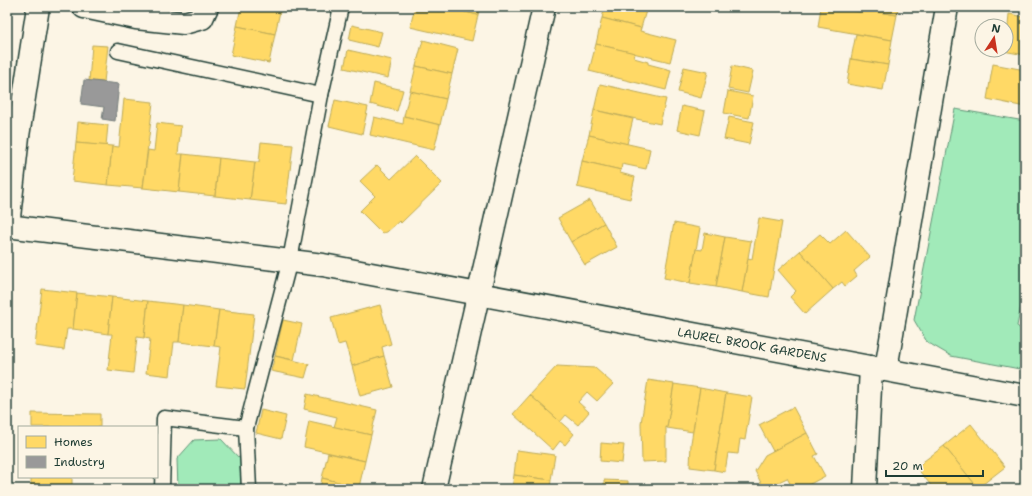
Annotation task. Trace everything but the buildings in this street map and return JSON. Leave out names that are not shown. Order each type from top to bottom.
[{"type":"street","points":[[8,226],[18,136],[38,7]]},
{"type":"street","points":[[84,7],[136,18],[184,23],[202,18],[207,7]]},
{"type":"street","points":[[434,489],[544,7]]},
{"type":"street","points":[[865,489],[878,368],[947,7]]},
{"type":"street","name":"LAUREL BROOK GARDENS","points":[[8,226],[290,260],[354,270],[1025,396]]},
{"type":"lane","points":[[249,489],[246,428],[290,260],[321,95],[341,7]]},
{"type":"lane","points":[[118,51],[321,95]]},
{"type":"lane","points":[[162,489],[164,418],[246,428]]},
{"type":"green space","points":[[955,109],[1025,121],[1025,301],[1022,301],[1017,326],[1025,332],[1025,370],[951,356],[927,342],[914,320]]},
{"type":"green space","points":[[221,439],[240,459],[241,489],[178,489],[177,459],[194,440]]}]
